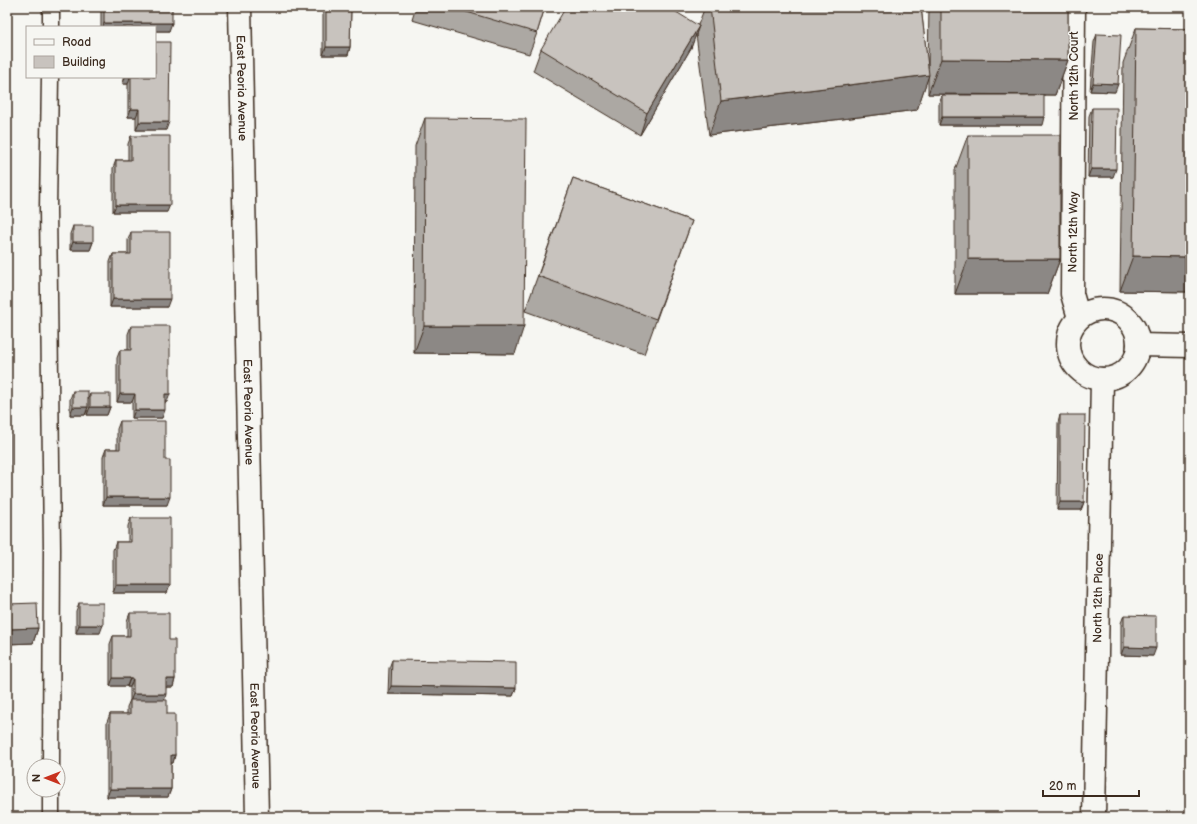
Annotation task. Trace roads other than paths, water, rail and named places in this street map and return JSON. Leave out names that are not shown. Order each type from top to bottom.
[{"type":"street","name":"East Peoria Avenue","points":[[240,7],[257,817]]},
{"type":"street","name":"North 12th Court","points":[[1074,7],[1074,146]]},
{"type":"street","name":"North 12th Way","points":[[1074,146],[1072,294],[1079,318]]},
{"type":"street","points":[[1100,308],[1112,310],[1122,314],[1131,322],[1137,333],[1138,345],[1136,356],[1131,366],[1123,373],[1113,378],[1102,379],[1090,377],[1080,371],[1073,362],[1068,351],[1068,339],[1071,328],[1079,318],[1088,311],[1100,308]]},
{"type":"street","points":[[1138,345],[1190,346]]},
{"type":"street","name":"North 12th Place","points":[[1094,817],[1102,379]]},
{"type":"lane","points":[[51,7],[51,26]]},
{"type":"lane","points":[[50,78],[48,209],[52,549],[51,758]]},
{"type":"lane","points":[[51,798],[51,817]]}]
